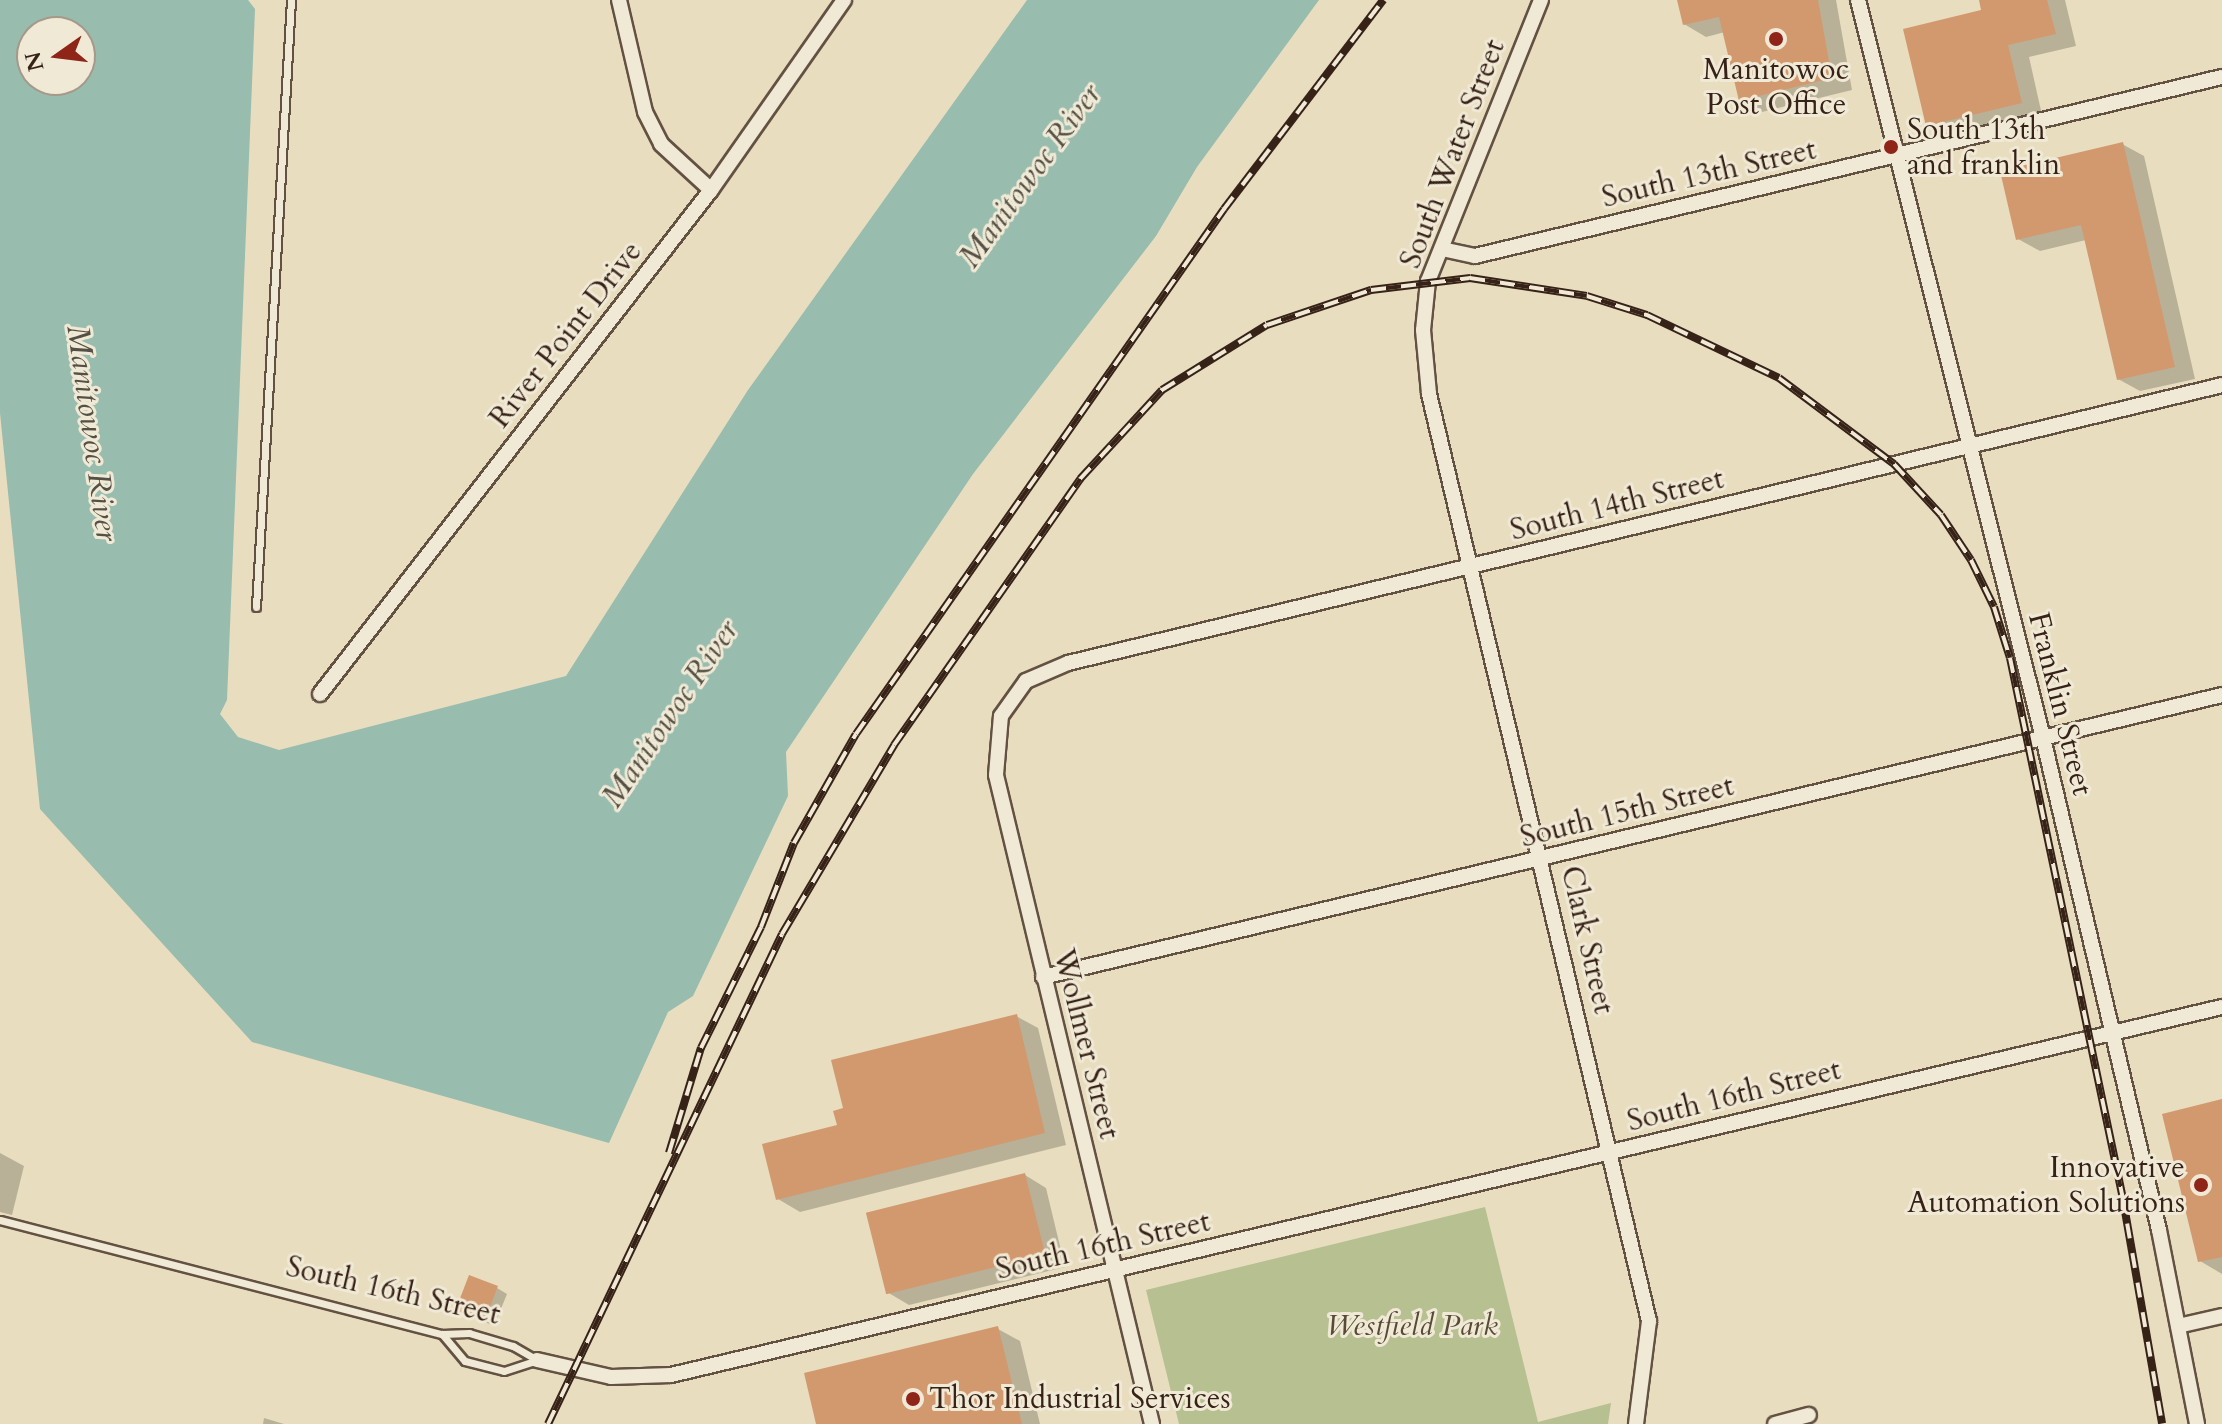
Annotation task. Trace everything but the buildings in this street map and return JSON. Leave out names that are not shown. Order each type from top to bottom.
[{"type":"street","points":[[619,0],[645,112],[661,144],[711,190]]},
{"type":"street","name":"River Point Drive","points":[[320,694],[711,190],[844,0]]},
{"type":"street","name":"South Water Street","points":[[1423,330],[1428,281],[1541,0]]},
{"type":"street","name":"Franklin Street","points":[[1858,0],[2043,738],[2178,1326],[2197,1424]]},
{"type":"street","name":"South 13th Street","points":[[1442,249],[1475,256],[2222,77]]},
{"type":"street","name":"Clark Street","points":[[1423,330],[1429,394],[1649,1321],[1636,1424]]},
{"type":"street","name":"South 14th Street","points":[[1026,681],[1068,663],[2222,385]]},
{"type":"street","name":"Wollmer Street","points":[[1026,681],[1001,716],[996,775],[1152,1424]]},
{"type":"street","name":"South 15th Street","points":[[1043,977],[2222,695]]},
{"type":"street","name":"South 16th Street","points":[[537,1360],[611,1377],[671,1375],[2222,1007]]},
{"type":"street","points":[[2178,1326],[2222,1316]]},
{"type":"street","points":[[1775,1424],[1809,1415]]},
{"type":"lane","points":[[256,607],[291,0]]},
{"type":"lane","name":"South 16th Street","points":[[0,1220],[442,1334],[469,1333],[513,1346],[537,1360]]},
{"type":"lane","points":[[442,1334],[465,1361],[504,1371],[537,1360]]},
{"type":"green space","name":"Westfield Park","points":[[1485,1207],[1538,1422],[1611,1403],[1608,1424],[1179,1424],[1146,1290]]},
{"type":"water","name":"Manitowoc River","points":[[0,0],[248,0],[255,9],[227,700],[220,714],[238,737],[279,750],[566,676],[748,390],[1027,0],[1319,0],[1197,167],[1156,236],[973,474],[786,752],[788,796],[693,996],[668,1012],[609,1143],[252,1042],[40,809],[0,413]]},
{"type":"railway","points":[[669,1153],[701,1048],[761,927],[794,843],[856,734],[1224,209],[1383,0]]},
{"type":"railway","points":[[548,1424],[782,934],[894,745],[1080,479],[1162,390],[1267,325],[1371,290],[1470,278],[1587,296],[1647,315],[1779,378],[1894,464],[1941,515],[1971,560],[1994,607],[2010,658],[2122,1194],[2162,1424]]},
{"type":"place","name":"Manitowoc Post Office","points":[[1776,39]]},
{"type":"place","name":"South 13th and franklin","points":[[1891,147]]},
{"type":"place","name":"Innovative Automation Solutions","points":[[2201,1185]]},
{"type":"place","name":"Thor Industrial Services","points":[[913,1399]]}]
